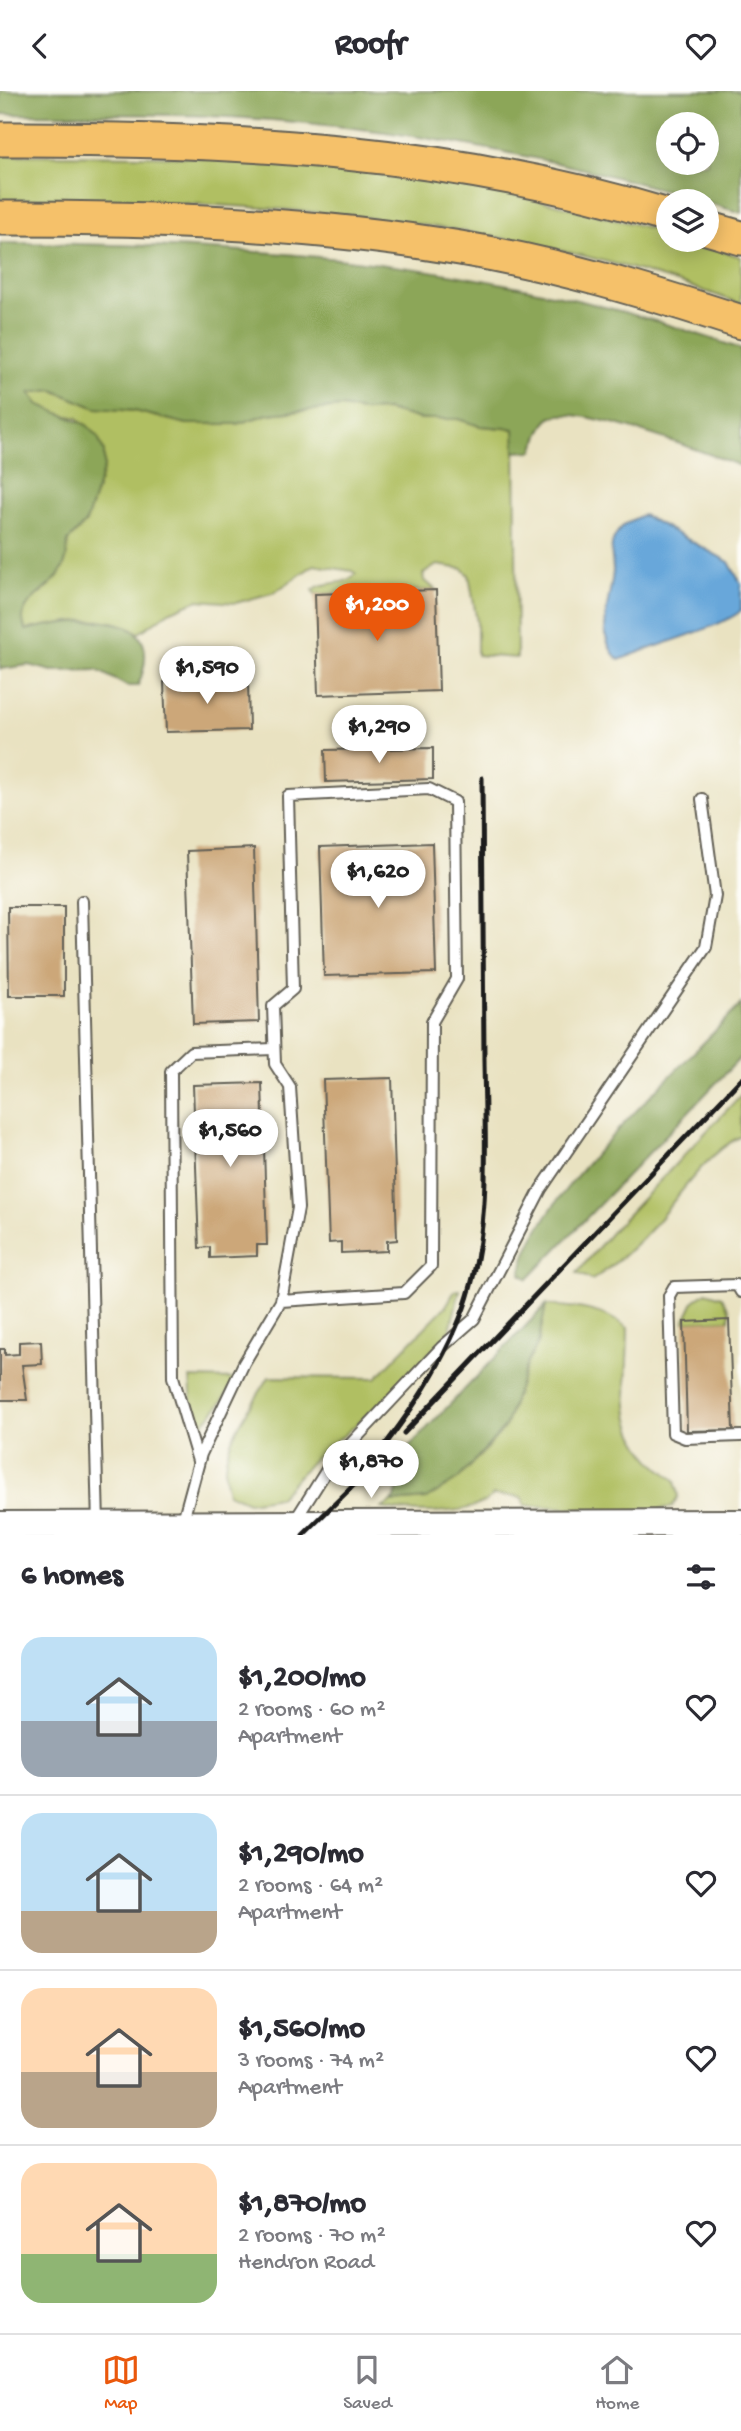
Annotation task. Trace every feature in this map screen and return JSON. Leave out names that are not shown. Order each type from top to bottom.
[{"type":"main road","points":[[0,139],[138,138],[293,146],[357,153],[451,165],[554,186],[656,213]]},
{"type":"main road","points":[[0,218],[181,220],[385,236],[460,248],[594,277],[741,322]]},
{"type":"main road","points":[[719,232],[741,238]]},
{"type":"street","points":[[0,1525],[182,1524],[651,1529],[741,1523]]},
{"type":"lane","points":[[182,1524],[198,1463],[244,1363],[281,1301],[298,1208],[290,1087],[275,1064],[274,1049],[273,1006],[293,989],[288,796],[429,789],[455,802],[457,979],[432,1022],[431,1266],[404,1293],[281,1301]]},
{"type":"lane","points":[[293,1525],[328,1468],[442,1347],[474,1319],[500,1275],[541,1189],[706,947],[715,896],[702,799]]},
{"type":"lane","points":[[82,901],[98,1525]]},
{"type":"lane","points":[[198,1463],[173,1377],[171,1071],[191,1052],[274,1049]]},
{"type":"lane","points":[[741,1292],[737,1285],[674,1287],[669,1296],[673,1433],[685,1438],[741,1436]]},
{"type":"green space","points":[[0,91],[737,91],[741,92],[741,213],[719,206],[719,189],[660,189],[544,160],[477,147],[275,120],[155,115],[0,114]]},
{"type":"green space","points":[[0,155],[262,160],[419,177],[482,188],[656,230],[656,252],[719,252],[719,250],[741,257],[741,304],[652,274],[561,250],[469,232],[282,209],[188,203],[0,200]]},
{"type":"green space","points":[[0,243],[191,248],[375,263],[557,295],[648,319],[741,349],[741,466],[647,433],[570,415],[551,418],[541,431],[533,451],[515,452],[514,429],[480,426],[458,419],[421,419],[387,410],[362,411],[342,407],[268,414],[237,424],[187,424],[134,411],[96,408],[53,390],[30,393],[38,404],[87,425],[98,437],[104,452],[104,467],[86,522],[68,541],[62,569],[24,612],[26,630],[69,622],[114,623],[131,629],[142,641],[145,659],[138,686],[127,686],[97,670],[52,671],[29,665],[0,669]]},
{"type":"green space","points":[[53,390],[96,408],[134,411],[187,424],[237,424],[268,414],[342,407],[362,411],[387,410],[421,419],[458,419],[480,426],[515,429],[517,658],[477,655],[477,622],[469,575],[463,569],[437,565],[423,574],[424,580],[436,590],[315,594],[313,590],[318,587],[346,581],[356,574],[314,565],[275,592],[236,603],[198,600],[169,612],[139,633],[114,622],[99,621],[68,622],[25,630],[24,612],[62,569],[68,541],[86,522],[104,467],[104,452],[78,418],[55,413],[38,404],[29,393]]},
{"type":"green space","points":[[741,1004],[741,1057],[528,1279],[521,1274],[530,1244],[551,1210],[580,1173],[614,1134]]},
{"type":"green space","points":[[741,1095],[741,1136],[705,1163],[650,1230],[618,1260],[592,1280],[577,1273],[614,1229]]},
{"type":"green space","points":[[460,1290],[450,1330],[438,1344],[386,1398],[343,1436],[324,1448],[279,1497],[248,1502],[228,1493],[225,1477],[229,1446],[269,1377],[376,1378],[446,1306],[455,1291]]},
{"type":"green space","points":[[706,1292],[722,1297],[730,1311],[729,1320],[684,1322],[694,1301]]},
{"type":"green space","points":[[546,1305],[599,1313],[628,1328],[626,1393],[632,1430],[641,1448],[675,1480],[678,1496],[673,1506],[644,1511],[585,1509],[525,1505],[522,1497],[493,1495],[472,1507],[441,1512],[382,1508],[392,1502],[426,1499],[479,1457],[505,1427],[527,1363],[538,1344]]},
{"type":"green space","points":[[546,1305],[538,1344],[527,1363],[505,1427],[458,1479],[426,1499],[392,1502],[407,1470],[402,1454]]},
{"type":"green space","points":[[190,1378],[235,1379],[222,1402],[201,1427],[197,1427],[193,1422]]},
{"type":"water","points":[[643,515],[729,562],[741,584],[741,610],[704,630],[619,660],[611,650],[605,629],[613,571],[612,546],[614,538],[623,527]]},
{"type":"building","points":[[436,590],[439,691],[318,695],[315,594]]},
{"type":"building","points":[[248,680],[249,730],[166,732],[164,682]]},
{"type":"building","points":[[433,748],[433,779],[326,782],[325,750]]},
{"type":"building","points":[[432,843],[436,973],[324,976],[320,847]]},
{"type":"building","points":[[254,848],[259,1022],[193,1024],[187,851]]},
{"type":"building","points":[[8,907],[64,907],[64,996],[9,996]]},
{"type":"building","points":[[392,1078],[397,1240],[387,1241],[387,1251],[341,1253],[341,1242],[329,1243],[323,1080]]},
{"type":"building","points":[[262,1083],[267,1245],[257,1245],[257,1256],[210,1258],[210,1247],[199,1248],[193,1085]]},
{"type":"building","points":[[729,1320],[733,1430],[687,1431],[684,1322]]},
{"type":"building","points":[[41,1341],[42,1364],[22,1365],[27,1400],[0,1400],[0,1349],[5,1349],[5,1355],[19,1354],[19,1342]]},
{"type":"railway","points":[[356,1483],[403,1421],[443,1355],[464,1308],[479,1247],[485,1185],[482,778]]},
{"type":"railway","points":[[404,1433],[741,1079]]},
{"type":"railway","points":[[303,1535],[363,1476]]}]
